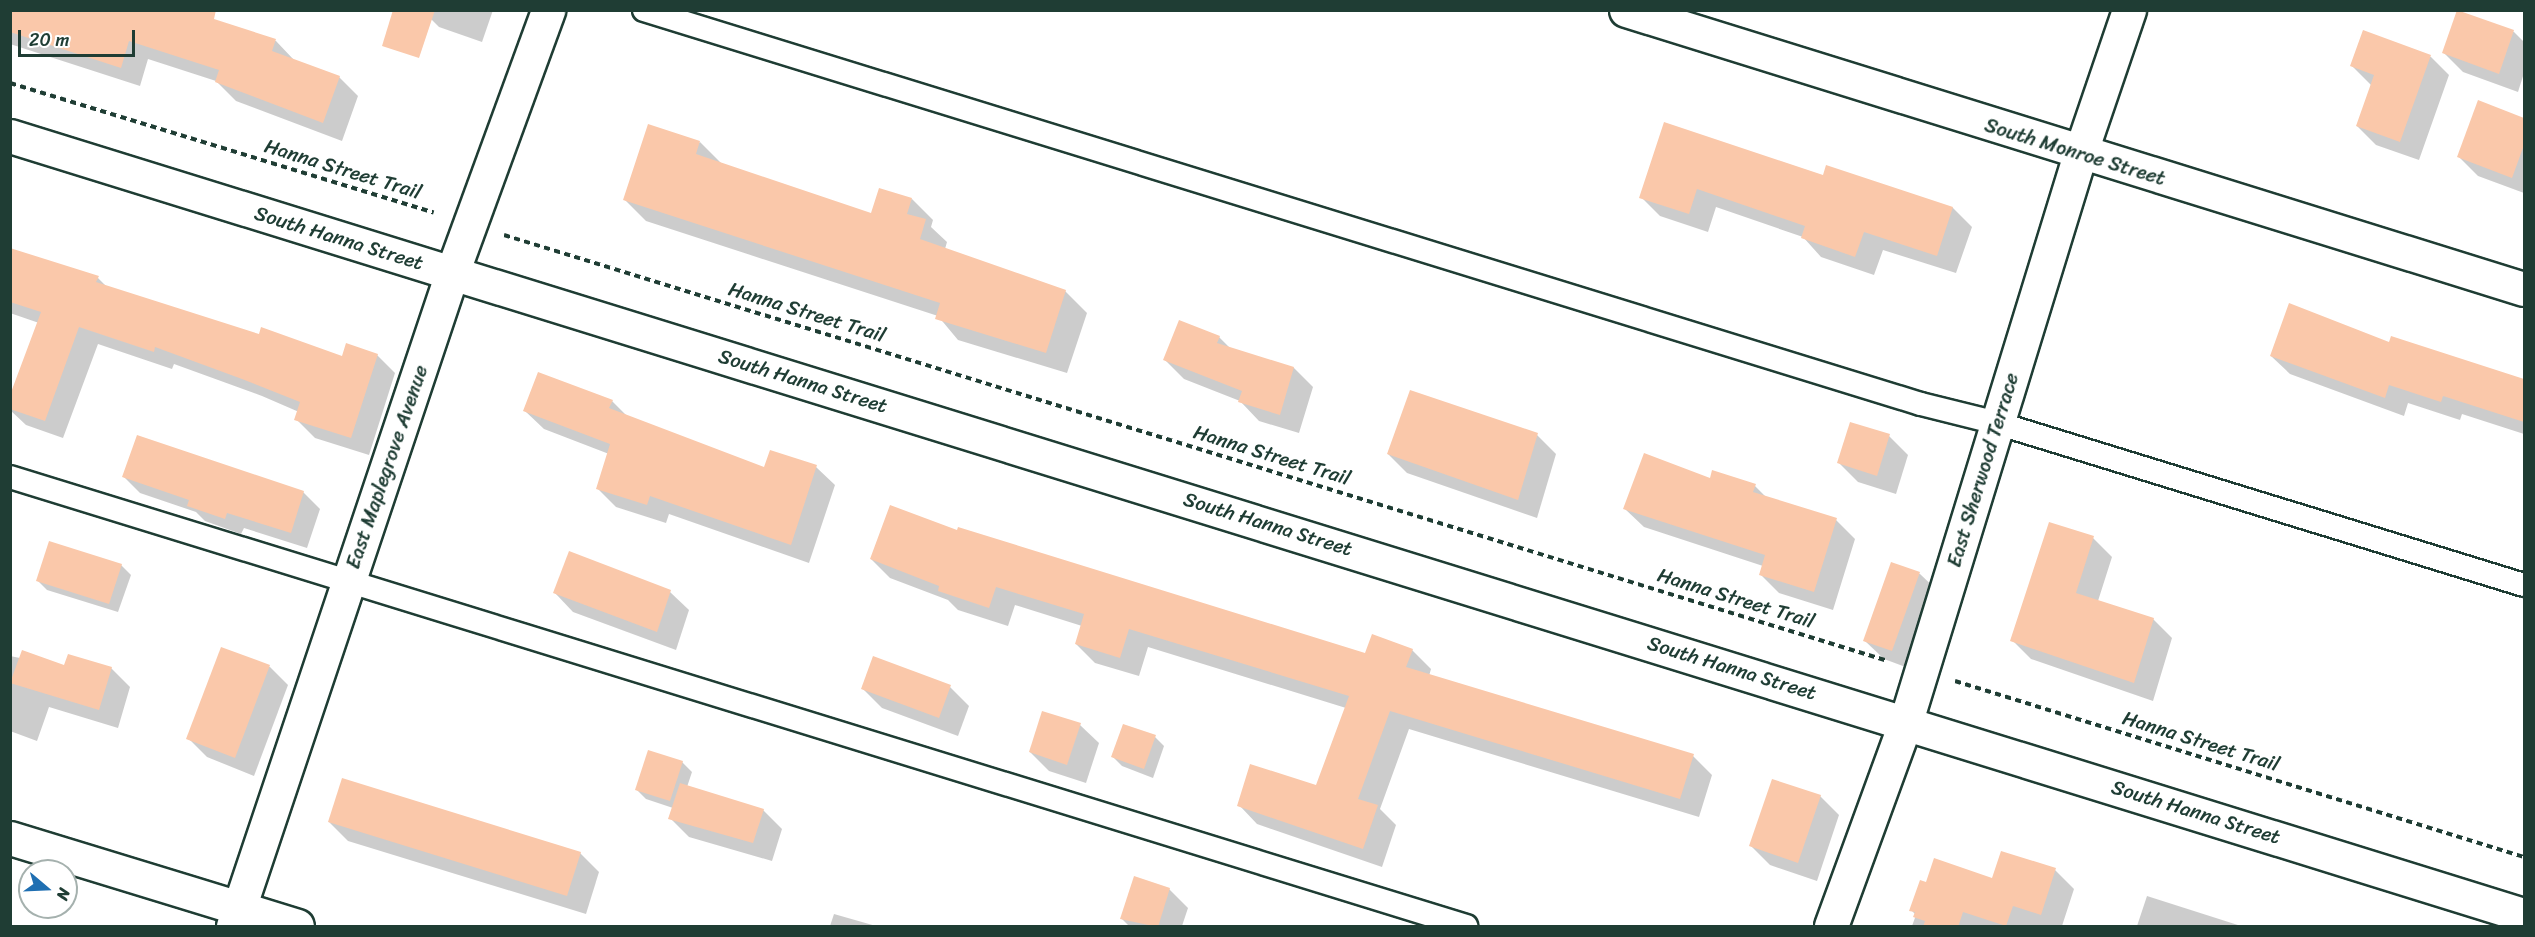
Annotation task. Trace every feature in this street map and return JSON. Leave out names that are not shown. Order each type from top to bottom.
[{"type":"street","name":"East Maplegrove Avenue","points":[[237,917],[452,273],[548,10]]},
{"type":"street","name":"South Monroe Street","points":[[1626,10],[2080,154],[2524,289]]},
{"type":"street","name":"East Sherwood Terrace","points":[[1831,927],[1906,721],[2080,154],[2129,10]]},
{"type":"street","name":"South Hanna Street","points":[[10,136],[1906,721],[2524,915]]},
{"type":"street","points":[[10,838],[237,917],[297,927]]},
{"type":"lane","points":[[644,10],[1921,404],[1997,423],[2524,585]]},
{"type":"lane","points":[[10,477],[1466,927]]},
{"type":"path","name":"Hanna Street Trail","points":[[10,83],[2524,857]]},
{"type":"building","points":[[10,10],[216,10],[214,19],[276,39],[272,51],[340,76],[323,123],[215,82],[219,70],[129,41],[121,68],[10,32]]},
{"type":"building","points":[[393,10],[435,10],[419,58],[382,46]]},
{"type":"building","points":[[2457,10],[2514,30],[2499,74],[2442,53]]},
{"type":"building","points":[[2363,30],[2431,55],[2400,142],[2356,126],[2374,75],[2350,66]]},
{"type":"building","points":[[2478,100],[2524,118],[2524,145],[2512,178],[2457,157]]},
{"type":"building","points":[[1664,122],[1823,175],[1826,165],[1953,207],[1937,256],[1864,232],[1855,257],[1801,238],[1805,226],[1697,189],[1689,214],[1639,198]]},
{"type":"building","points":[[648,124],[700,141],[696,154],[871,213],[879,188],[912,198],[907,214],[926,219],[920,239],[1066,290],[1046,353],[935,319],[940,303],[623,200]]},
{"type":"building","points":[[10,248],[99,276],[96,282],[259,334],[261,327],[342,356],[346,343],[378,354],[351,438],[294,420],[300,402],[155,347],[154,352],[79,327],[45,421],[10,409],[10,395],[41,312],[10,302]]},
{"type":"building","points":[[2289,303],[2389,342],[2391,336],[2524,379],[2524,422],[2443,396],[2441,402],[2389,385],[2385,398],[2270,356]]},
{"type":"building","points":[[1179,320],[1220,336],[1217,343],[1294,367],[1280,415],[1238,402],[1242,391],[1163,360]]},
{"type":"building","points":[[538,372],[613,400],[609,408],[764,467],[770,450],[817,465],[791,545],[650,496],[647,505],[596,489],[610,444],[523,411]]},
{"type":"building","points":[[1410,390],[1538,433],[1518,500],[1387,454]]},
{"type":"building","points":[[1850,422],[1890,434],[1877,476],[1837,463]]},
{"type":"building","points":[[137,435],[304,491],[291,533],[227,513],[225,519],[187,506],[189,500],[122,477]]},
{"type":"building","points":[[1644,453],[1710,478],[1712,470],[1756,484],[1753,492],[1837,518],[1814,592],[1759,575],[1765,555],[1623,509]]},
{"type":"building","points":[[890,505],[957,530],[958,527],[1365,653],[1372,634],[1413,649],[1406,667],[1694,754],[1680,799],[1390,711],[1358,799],[1378,805],[1363,849],[1237,806],[1250,764],[1316,785],[1349,696],[1129,629],[1120,658],[1075,644],[1084,614],[996,587],[989,608],[938,591],[939,586],[870,559]]},
{"type":"building","points":[[2049,522],[2094,536],[2076,593],[2154,618],[2134,683],[2010,641]]},
{"type":"building","points":[[49,541],[122,564],[109,604],[36,581]]},
{"type":"building","points":[[569,551],[671,590],[657,632],[553,593]]},
{"type":"building","points":[[1891,562],[1920,572],[1892,651],[1863,641]]},
{"type":"building","points":[[221,647],[270,665],[235,758],[186,739]]},
{"type":"building","points":[[22,650],[64,665],[68,654],[112,667],[99,710],[10,683]]},
{"type":"building","points":[[873,656],[951,685],[939,718],[861,689]]},
{"type":"building","points":[[1042,711],[1081,723],[1067,765],[1029,752]]},
{"type":"building","points":[[1123,724],[1156,735],[1144,769],[1111,757]]},
{"type":"building","points":[[648,750],[683,761],[670,801],[635,790]]},
{"type":"building","points":[[342,778],[581,852],[567,896],[328,822]]},
{"type":"building","points":[[1772,779],[1821,795],[1798,863],[1749,846]]},
{"type":"building","points":[[680,783],[764,809],[753,843],[668,819]]},
{"type":"building","points":[[2001,851],[2056,868],[2041,915],[2013,906],[2006,926],[1963,912],[1958,927],[1923,927],[1925,921],[1913,917],[1915,912],[1909,911],[1920,880],[1926,882],[1934,858],[1992,878]]},
{"type":"building","points":[[1134,876],[1170,888],[1158,927],[1120,919]]}]
